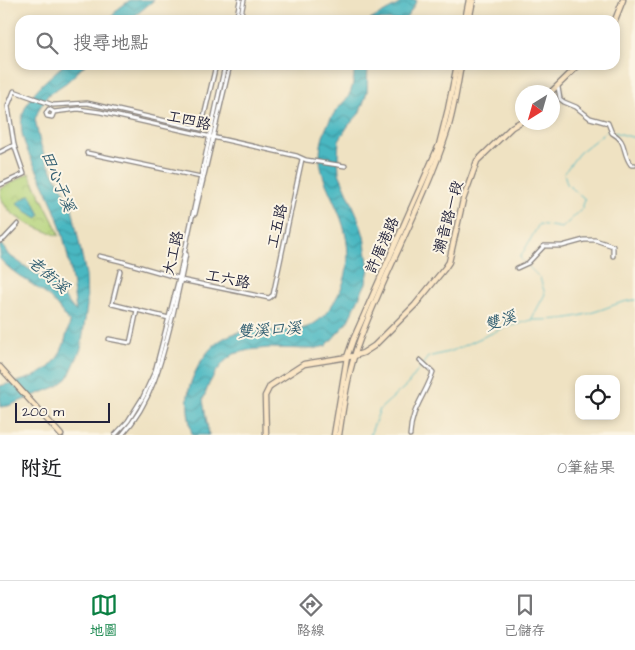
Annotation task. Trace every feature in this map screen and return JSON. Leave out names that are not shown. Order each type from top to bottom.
[{"type":"street","points":[[237,15],[240,0]]},
{"type":"street","points":[[241,15],[244,0]]},
{"type":"street","points":[[468,15],[469,0]]},
{"type":"street","points":[[469,15],[473,0]]},
{"type":"street","points":[[617,15],[623,0]]},
{"type":"street","points":[[0,185],[24,174],[14,144],[8,106],[14,91],[53,105],[87,103],[201,129],[215,70]]},
{"type":"street","name":"大工路","points":[[212,137],[224,70]]},
{"type":"street","name":"大工路","points":[[116,435],[128,421],[155,371],[180,279],[202,178],[229,70]]},
{"type":"street","name":"許厝港路","points":[[437,153],[456,70]]},
{"type":"street","name":"許厝港路","points":[[334,435],[351,357],[418,205],[447,131],[460,70]]},
{"type":"street","points":[[560,86],[574,70]]},
{"type":"street","points":[[560,99],[576,107],[590,118],[608,123],[611,131],[621,138],[625,157],[631,165],[635,165]]},
{"type":"street","name":"工四路","points":[[54,112],[85,110],[297,156],[302,159],[344,166]]},
{"type":"street","name":"潮音路一段","points":[[266,435],[266,396],[270,386],[304,364],[351,357],[363,353],[374,346],[415,305],[445,268],[449,262],[463,200],[478,161],[515,125]]},
{"type":"street","points":[[0,152],[14,144]]},
{"type":"street","points":[[88,153],[202,178]]},
{"type":"street","name":"工五路","points":[[271,297],[273,295],[302,159]]},
{"type":"street","points":[[0,241],[18,224]]},
{"type":"street","points":[[517,268],[526,264],[544,246],[562,246],[584,240],[595,240],[613,246],[613,256]]},
{"type":"street","name":"工六路","points":[[99,256],[180,279],[271,297]]},
{"type":"street","points":[[120,271],[112,304],[170,318]]},
{"type":"street","points":[[109,338],[130,343],[138,310]]},
{"type":"street","name":"大工路","points":[[122,435],[136,416],[154,382],[162,361],[170,318]]},
{"type":"street","name":"許厝港路","points":[[339,435],[351,357]]},
{"type":"street","points":[[410,435],[415,408],[428,389],[433,372],[422,362]]},
{"type":"street","points":[[0,366],[61,435]]},
{"type":"green space","points":[[29,173],[59,236],[21,220],[6,207],[2,199],[0,189]]},
{"type":"water","points":[[130,0],[154,0],[136,15],[113,15]]},
{"type":"water","points":[[401,0],[417,0],[409,15],[379,15],[399,4]]},
{"type":"water","points":[[57,70],[80,70],[67,82],[48,95],[35,119],[40,143],[47,162],[71,203],[86,275],[87,305],[81,349],[68,378],[58,386],[8,406],[0,407],[0,386],[34,376],[49,367],[62,349],[70,323],[48,296],[0,259],[0,243],[9,255],[36,274],[52,282],[76,312],[70,270],[61,229],[50,197],[27,150],[22,134],[21,126],[24,109],[44,82]]},
{"type":"water","name":"雙溪口溪","points":[[354,70],[368,70],[367,92],[359,114],[339,140],[339,173],[364,236],[369,269],[366,283],[347,323],[326,346],[313,349],[268,348],[249,350],[234,354],[225,361],[209,384],[203,400],[209,435],[192,435],[188,415],[188,398],[191,382],[200,363],[215,345],[231,335],[247,331],[297,330],[312,325],[326,313],[342,287],[348,260],[345,233],[341,218],[322,174],[320,154],[327,125],[337,109],[347,99],[353,80]]},
{"type":"water","points":[[31,195],[40,215],[38,218],[27,212],[17,203]]},
{"type":"waterway","name":"雙溪","points":[[370,435],[380,409],[408,384],[428,357],[452,351],[501,329],[531,320],[545,294],[540,278],[520,258],[539,224],[562,228],[582,209],[585,199],[567,184],[564,173],[579,153],[607,131],[610,131]]},
{"type":"waterway","name":"雙溪","points":[[614,132],[635,138]]},
{"type":"waterway","points":[[531,320],[557,319],[588,314],[635,300]]},
{"type":"water label","name":"田心子溪","points":[[59,181]]},
{"type":"water label","name":"老街溪","points":[[49,274]]}]
